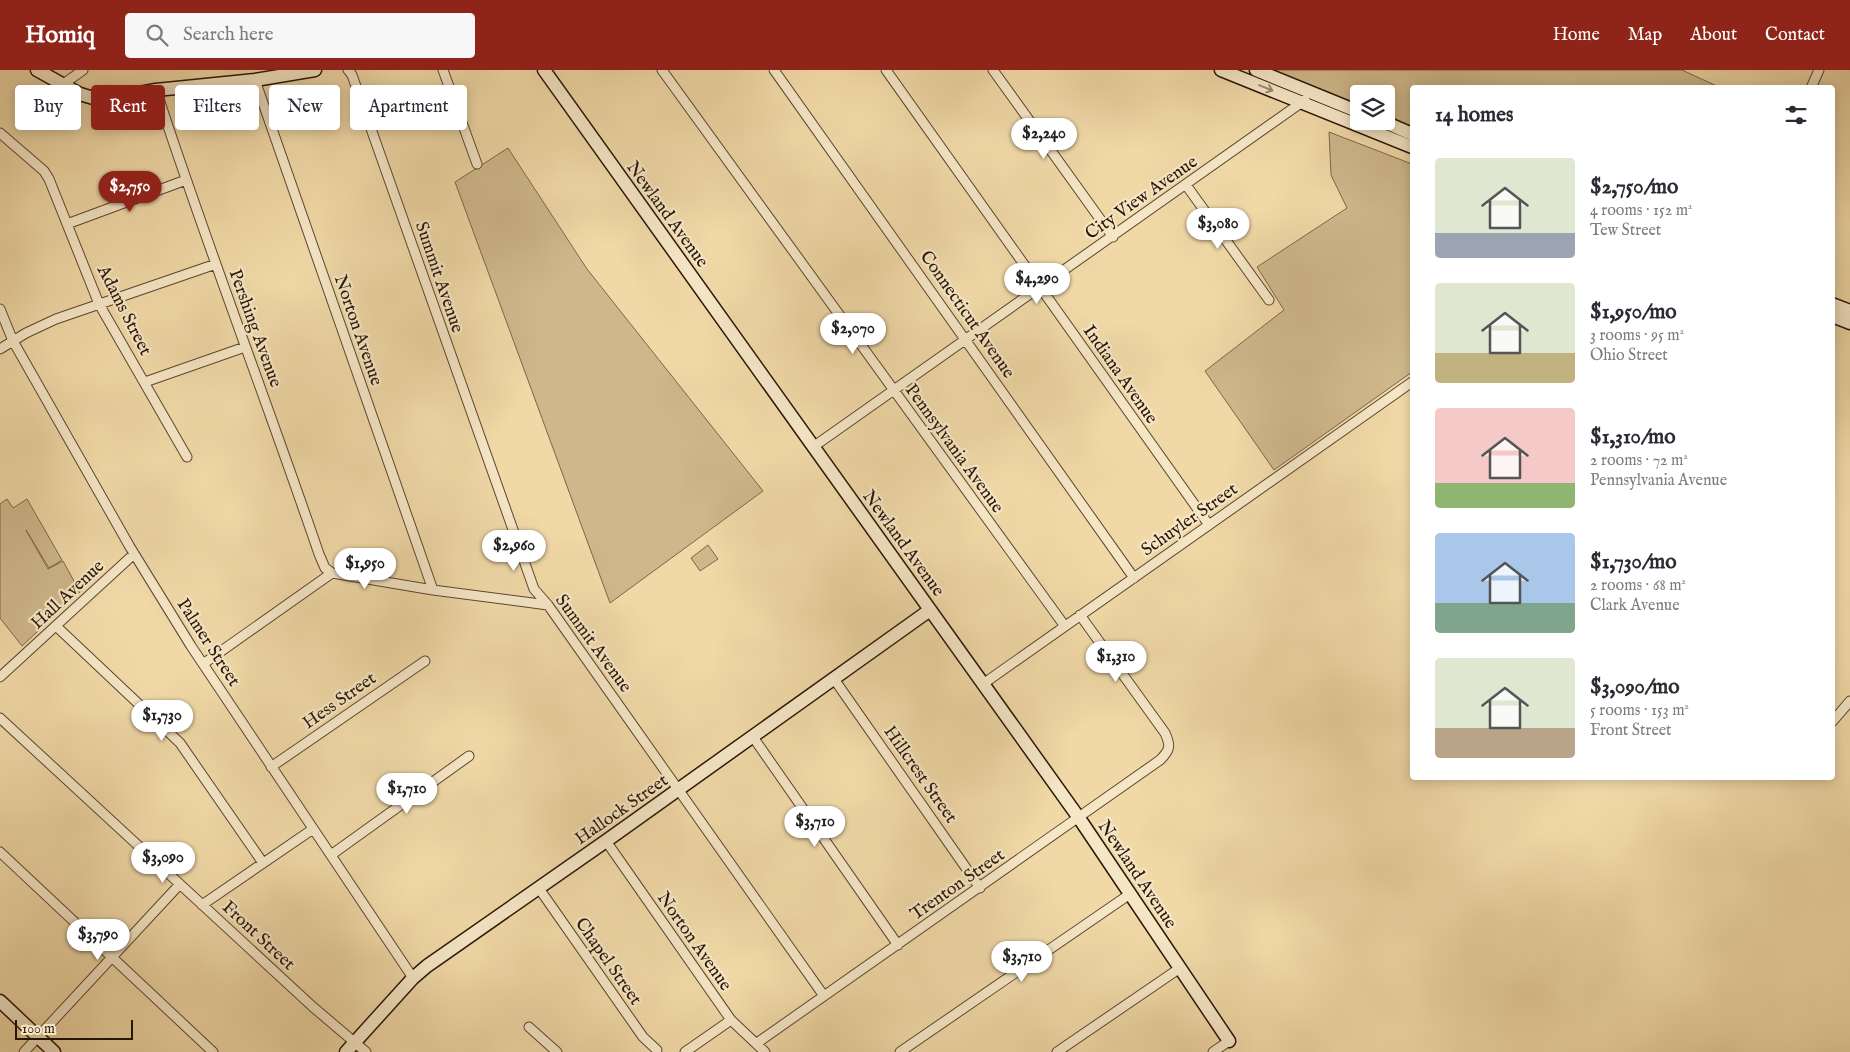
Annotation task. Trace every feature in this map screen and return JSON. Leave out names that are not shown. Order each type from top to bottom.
[{"type":"street","points":[[37,70],[62,85],[83,70]]},
{"type":"street","points":[[165,89],[255,80],[316,70]]},
{"type":"street","name":"Summit Avenue","points":[[348,70],[352,75],[382,158],[534,589],[548,605],[824,996]]},
{"type":"street","points":[[443,70],[477,164]]},
{"type":"street","name":"Newland Avenue","points":[[544,70],[1079,818],[1229,1041]]},
{"type":"street","name":"Pennsylvania Avenue","points":[[662,70],[1064,626]]},
{"type":"street","name":"Connecticut Avenue","points":[[774,70],[1134,578]]},
{"type":"street","name":"Indiana Avenue","points":[[886,70],[1209,525]]},
{"type":"street","points":[[994,70],[1113,237]]},
{"type":"street","points":[[1221,70],[1410,146]]},
{"type":"street","points":[[1256,70],[1350,108]]},
{"type":"street","points":[[1812,85],[1819,70]]},
{"type":"street","name":"Norton Avenue","points":[[255,80],[433,590]]},
{"type":"street","name":"City View Avenue","points":[[813,447],[1314,94]]},
{"type":"street","name":"Pershing Avenue","points":[[165,117],[245,347],[289,464],[319,554],[325,568],[332,573]]},
{"type":"street","points":[[1395,127],[1410,133]]},
{"type":"street","name":"Adams Street","points":[[0,133],[44,171],[49,179],[99,304],[187,457]]},
{"type":"street","points":[[67,224],[186,180]]},
{"type":"street","points":[[1186,185],[1269,300]]},
{"type":"street","points":[[0,349],[56,319],[216,264]]},
{"type":"street","points":[[1835,305],[1850,311]]},
{"type":"street","name":"Palmer Street","points":[[0,309],[13,341],[134,554],[203,664],[413,978]]},
{"type":"street","points":[[1835,317],[1850,324]]},
{"type":"street","points":[[145,382],[245,347]]},
{"type":"street","name":"Schuyler Street","points":[[983,684],[1410,383]]},
{"type":"street","name":"Hall Avenue","points":[[0,677],[134,554]]},
{"type":"street","points":[[203,664],[332,573],[433,590],[548,605]]},
{"type":"street","name":"Hallock Street","points":[[351,1047],[413,978],[538,887],[606,841],[930,610]]},
{"type":"street","name":"Trenton Street","points":[[757,1043],[1079,818],[1160,760],[1168,752],[1170,745],[1165,733],[1080,614]]},
{"type":"street","points":[[56,626],[180,743],[262,863]]},
{"type":"street","name":"Hess Street","points":[[271,767],[424,661]]},
{"type":"street","name":"Hillcrest Street","points":[[834,678],[980,888]]},
{"type":"street","points":[[1835,718],[1850,700]]},
{"type":"street","name":"Front Street","points":[[0,718],[313,1007],[351,1047],[366,1052]]},
{"type":"street","points":[[753,737],[898,945]]},
{"type":"street","points":[[331,855],[469,756]]},
{"type":"street","points":[[202,905],[313,829]]},
{"type":"street","name":"Norton Avenue","points":[[606,841],[731,1020],[765,1052]]},
{"type":"street","points":[[0,852],[213,1052]]},
{"type":"street","points":[[24,1052],[180,884]]},
{"type":"street","name":"Chapel Street","points":[[538,887],[643,1037],[657,1051]]},
{"type":"street","points":[[900,1052],[1130,894]]},
{"type":"street","points":[[1057,1052],[1180,968]]},
{"type":"street","points":[[0,1001],[54,1052]]},
{"type":"street","points":[[685,1052],[731,1020]]},
{"type":"street","points":[[529,1027],[557,1052]]},
{"type":"street","points":[[1213,1052],[1229,1041]]},
{"type":"shaded area","points":[[1262,70],[1682,70],[1715,85],[1410,85],[1410,130],[1395,124],[1395,85],[1350,85],[1350,105]]},
{"type":"shaded area","points":[[1329,132],[1410,163],[1410,373],[1274,470],[1205,371],[1284,310],[1257,267],[1347,208],[1331,175]]},
{"type":"shaded area","points":[[508,148],[587,269],[763,491],[610,603],[455,182]]},
{"type":"shaded area","points":[[7,499],[13,508],[27,499],[62,560],[49,568],[26,530],[48,569],[63,561],[80,592],[22,646],[0,618],[0,504]]},
{"type":"shaded area","points":[[708,545],[718,559],[700,571],[691,558]]}]
